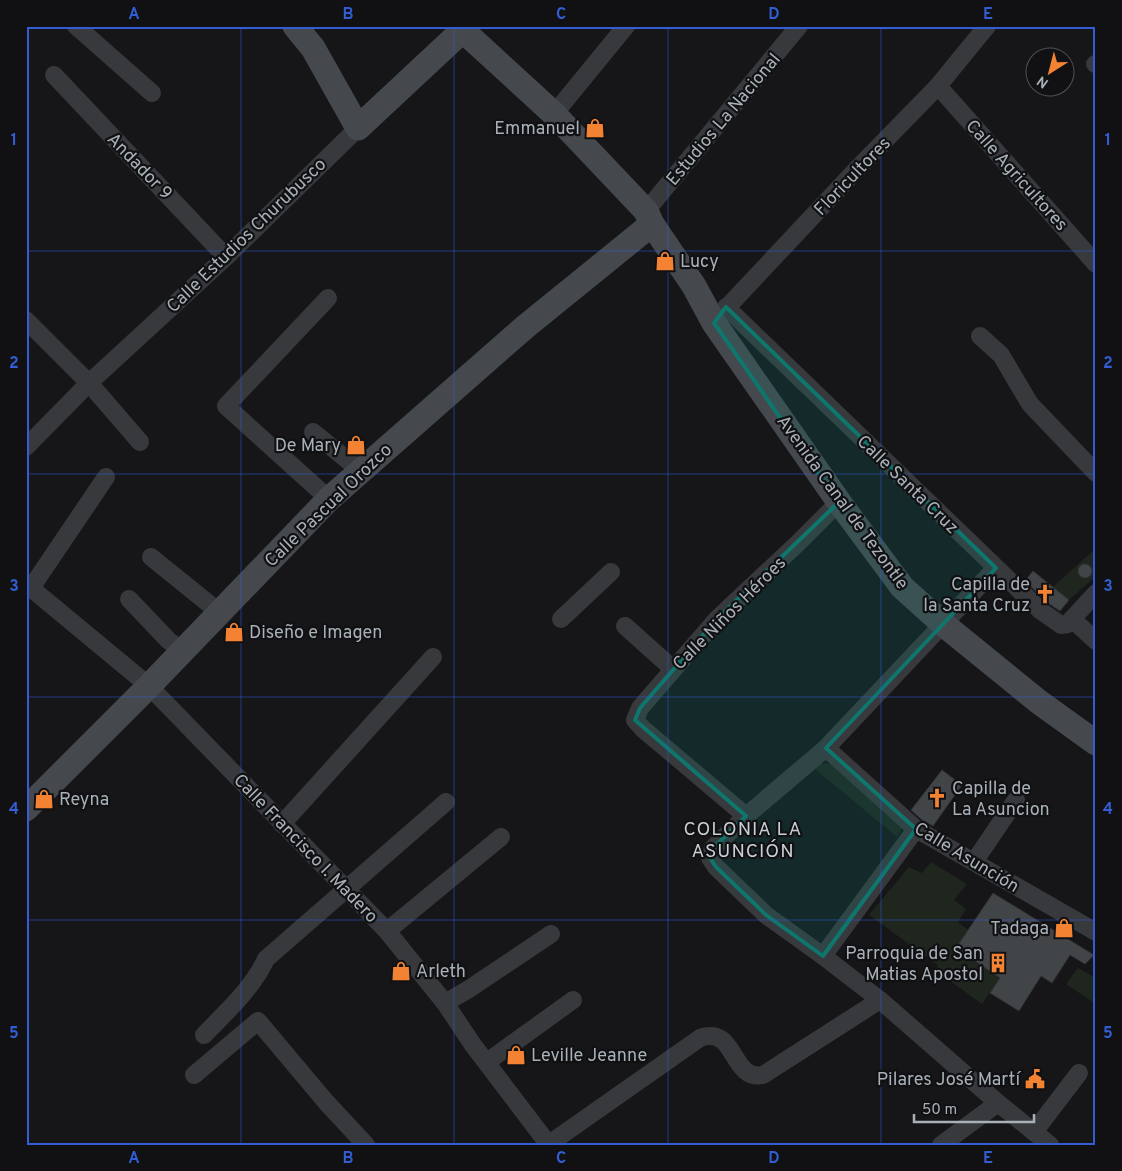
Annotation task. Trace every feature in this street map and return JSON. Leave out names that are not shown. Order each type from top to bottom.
[{"type":"street","points":[[76,26],[152,93]]},
{"type":"street","points":[[295,26],[313,48],[358,128]]},
{"type":"street","points":[[554,114],[626,26]]},
{"type":"street","name":"Estudios La Nacional","points":[[649,218],[799,26]]},
{"type":"street","name":"Floricultores","points":[[720,315],[938,86],[987,26]]},
{"type":"street","name":"Calle Estudios Churubusco","points":[[28,442],[226,257],[460,28]]},
{"type":"street","name":"Avenida Canal de Tezontle","points":[[460,28],[554,114],[649,218],[694,286],[720,315],[839,502],[902,587],[943,624],[1039,702],[1096,743]]},
{"type":"street","name":"Andador 9","points":[[54,75],[226,257]]},
{"type":"street","name":"Calle Agricultores","points":[[938,86],[1096,264]]},
{"type":"street","name":"Calle Pascual Orozco","points":[[26,809],[149,686],[330,499],[649,218]]},
{"type":"street","points":[[328,298],[226,406],[330,499]]},
{"type":"street","name":"Calle Santa Cruz","points":[[720,315],[1041,610],[1061,625],[1068,624],[1072,619]]},
{"type":"street","points":[[26,320],[89,383],[140,442]]},
{"type":"street","points":[[980,336],[1001,355],[1030,404],[1096,472]]},
{"type":"street","points":[[313,432],[361,471]]},
{"type":"street","points":[[29,586],[106,477]]},
{"type":"street","name":"Calle Niños Héroes","points":[[746,816],[643,729],[635,720],[640,708],[718,618],[839,502]]},
{"type":"street","points":[[151,557],[219,612]]},
{"type":"street","points":[[996,568],[826,748],[746,816],[713,848],[710,858],[716,867],[766,915],[824,956],[880,1000],[998,1103],[1050,1145]]},
{"type":"street","points":[[561,618],[611,572]]},
{"type":"street","name":"Calle Francisco I. Madero","points":[[29,586],[149,686],[387,931],[445,1003],[549,1144]]},
{"type":"street","points":[[1096,593],[1072,619],[1096,641]]},
{"type":"street","points":[[129,599],[168,640],[182,651]]},
{"type":"street","points":[[625,626],[673,669]]},
{"type":"street","points":[[282,824],[433,656]]},
{"type":"street","name":"Calle Asunción","points":[[826,748],[916,829],[1096,932]]},
{"type":"street","points":[[974,862],[1016,800]]},
{"type":"street","points":[[204,1035],[250,987],[259,975],[266,959],[446,802]]},
{"type":"street","points":[[824,956],[916,829]]},
{"type":"street","points":[[387,931],[501,837]]},
{"type":"street","points":[[445,1003],[470,989],[551,934]]},
{"type":"street","points":[[487,1062],[573,1000]]},
{"type":"street","points":[[549,1144],[700,1038],[709,1035],[718,1036],[725,1042],[746,1072],[754,1077],[763,1076],[880,1000]]},
{"type":"street","points":[[194,1075],[258,1021],[326,1102],[366,1145]]},
{"type":"street","points":[[1034,1132],[1079,1072]]},
{"type":"street","points":[[942,1145],[998,1103]]},
{"type":"highlighted area","points":[[726,307],[996,568],[826,748],[916,829],[823,956],[766,915],[716,867],[710,858],[713,848],[746,816],[635,720],[640,708],[718,618],[839,502],[714,323]]},
{"type":"shaded area","points":[[1096,548],[1096,576],[1069,600],[1053,587]]},
{"type":"shaded area","points":[[821,764],[834,764],[902,828],[897,837],[815,769],[815,767]]},
{"type":"shaded area","points":[[931,862],[967,884],[954,900],[966,909],[958,922],[968,930],[956,948],[1000,978],[982,1004],[935,970],[938,965],[869,915],[909,867],[922,873]]},
{"type":"shaded area","points":[[1078,968],[1096,978],[1096,1004],[1066,984]]},
{"type":"building","points":[[1082,564],[1088,564],[1092,571],[1088,578],[1082,578],[1078,574],[1078,568]]},
{"type":"building","name":"Capilla de la Santa Cruz","points":[[1033,571],[1069,600],[1060,611],[1048,603],[1025,581]]},
{"type":"building","name":"Capilla de La Asuncion","points":[[942,770],[962,785],[933,826],[922,820],[911,810]]},
{"type":"building","points":[[993,893],[1094,955],[1085,964],[1070,955],[1052,983],[1041,976],[1019,1011],[990,993],[1000,978],[956,948]]},
{"type":"place","name":"Emmanuel","points":[[595,128]]},
{"type":"place","name":"Lucy","points":[[665,261]]},
{"type":"place","name":"De Mary","points":[[356,445]]},
{"type":"place","name":"Capilla de la Santa Cruz","points":[[1045,594]]},
{"type":"place","name":"Diseño e Imagen","points":[[234,632]]},
{"type":"place","name":"Capilla de La Asuncion","points":[[937,798]]},
{"type":"place","name":"Reyna","points":[[44,799]]},
{"type":"place","name":"Tadaga","points":[[1064,928]]},
{"type":"place","name":"Parroquia de San Matias Apostol","points":[[998,963]]},
{"type":"place","name":"Arleth","points":[[401,971]]},
{"type":"place","name":"Leville Jeanne","points":[[516,1055]]},
{"type":"place","name":"Pilares José Martí","points":[[1035,1079]]},
{"type":"district","name":"COLONIA LA ASUNCIÓN","points":[[743,839]]}]
